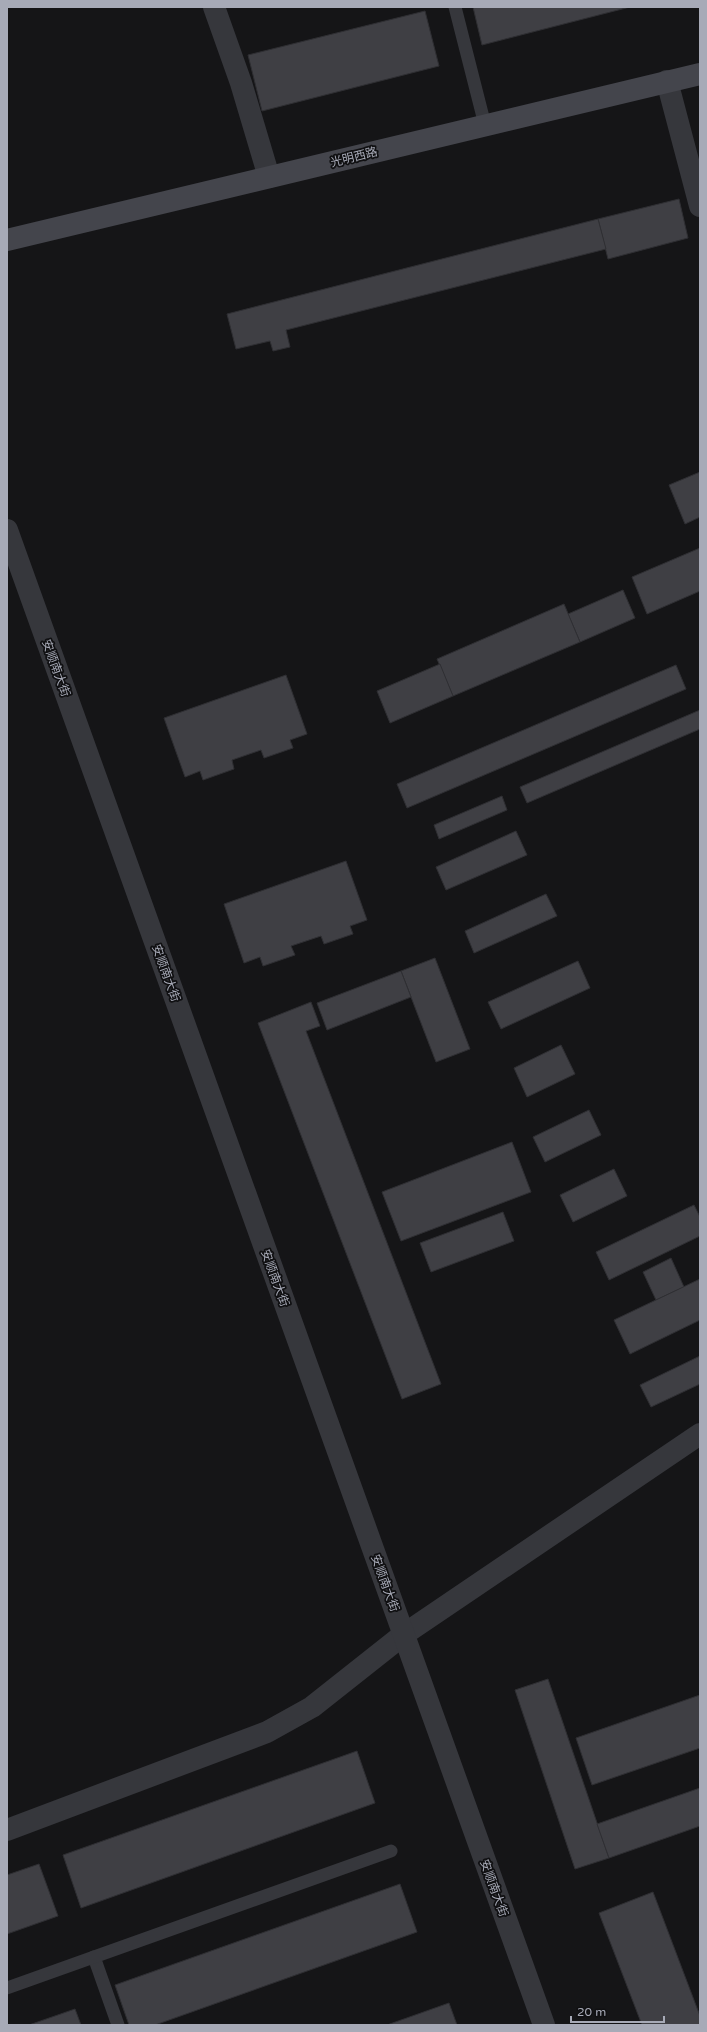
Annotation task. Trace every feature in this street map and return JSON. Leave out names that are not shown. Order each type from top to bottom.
[{"type":"main road","name":"光明西路","points":[[7,240],[700,74]]},
{"type":"street","points":[[214,7],[241,83],[269,177]]},
{"type":"street","points":[[667,82],[700,206]]},
{"type":"street","name":"安顺南大街","points":[[7,530],[544,2025]]},
{"type":"street","points":[[7,1830],[268,1732],[312,1707],[403,1635],[700,1434]]},
{"type":"lane","points":[[455,7],[484,125]]},
{"type":"lane","points":[[7,1988],[391,1851]]},
{"type":"lane","points":[[94,1957],[118,2025]]},
{"type":"building","points":[[473,7],[630,7],[482,45]]},
{"type":"building","points":[[425,11],[439,66],[262,111],[248,55]]},
{"type":"building","points":[[679,199],[688,238],[608,259],[598,219]]},
{"type":"building","points":[[598,219],[606,249],[286,330],[290,347],[273,351],[270,341],[236,349],[227,314]]},
{"type":"building","points":[[700,472],[700,517],[685,524],[669,485]]},
{"type":"building","points":[[700,548],[700,591],[647,614],[632,577]]},
{"type":"building","points":[[623,590],[635,618],[580,642],[568,614]]},
{"type":"building","points":[[564,604],[580,642],[453,696],[437,659]]},
{"type":"building","points":[[440,664],[453,696],[390,723],[377,691]]},
{"type":"building","points":[[676,665],[686,689],[407,808],[397,784]]},
{"type":"building","points":[[286,675],[307,734],[290,740],[293,748],[264,758],[261,750],[232,760],[234,769],[203,780],[200,771],[185,777],[164,718]]},
{"type":"building","points":[[700,710],[700,729],[527,803],[520,787]]},
{"type":"building","points":[[502,796],[507,810],[439,839],[434,825]]},
{"type":"building","points":[[516,831],[527,855],[446,890],[436,867]]},
{"type":"building","points":[[346,861],[367,920],[350,926],[353,934],[324,944],[321,936],[291,946],[295,955],[263,966],[260,957],[244,963],[224,904]]},
{"type":"building","points":[[546,894],[557,916],[474,953],[465,931]]},
{"type":"building","points":[[435,958],[470,1049],[436,1062],[401,971]]},
{"type":"building","points":[[578,961],[590,988],[501,1029],[488,1002]]},
{"type":"building","points":[[401,971],[411,997],[327,1030],[317,1003]]},
{"type":"building","points":[[311,1002],[320,1026],[306,1031],[441,1384],[402,1399],[258,1023]]},
{"type":"building","points":[[561,1045],[575,1074],[527,1097],[514,1068]]},
{"type":"building","points":[[589,1110],[601,1135],[545,1162],[533,1137]]},
{"type":"building","points":[[512,1142],[531,1192],[401,1241],[382,1192]]},
{"type":"building","points":[[614,1169],[627,1196],[573,1222],[560,1195]]},
{"type":"building","points":[[694,1205],[700,1217],[700,1236],[609,1280],[596,1252]]},
{"type":"building","points":[[503,1212],[514,1241],[431,1272],[420,1243]]},
{"type":"building","points":[[671,1258],[684,1287],[656,1300],[643,1272]]},
{"type":"building","points":[[700,1279],[700,1320],[630,1354],[614,1320]]},
{"type":"building","points":[[700,1356],[700,1384],[651,1407],[640,1385]]},
{"type":"building","points":[[548,1679],[609,1858],[575,1869],[515,1690]]},
{"type":"building","points":[[700,1695],[700,1748],[592,1785],[576,1738]]},
{"type":"building","points":[[357,1751],[375,1803],[81,1908],[63,1855]]},
{"type":"building","points":[[700,1788],[700,1826],[609,1858],[597,1824]]},
{"type":"building","points":[[39,1864],[58,1916],[7,1934],[7,1875]]},
{"type":"building","points":[[400,1884],[417,1932],[155,2025],[129,2025],[115,1985]]},
{"type":"building","points":[[653,1892],[700,2016],[700,2025],[642,2025],[599,1913]]},
{"type":"building","points":[[449,2003],[457,2025],[387,2025]]},
{"type":"building","points":[[75,2009],[81,2025],[29,2025]]}]
